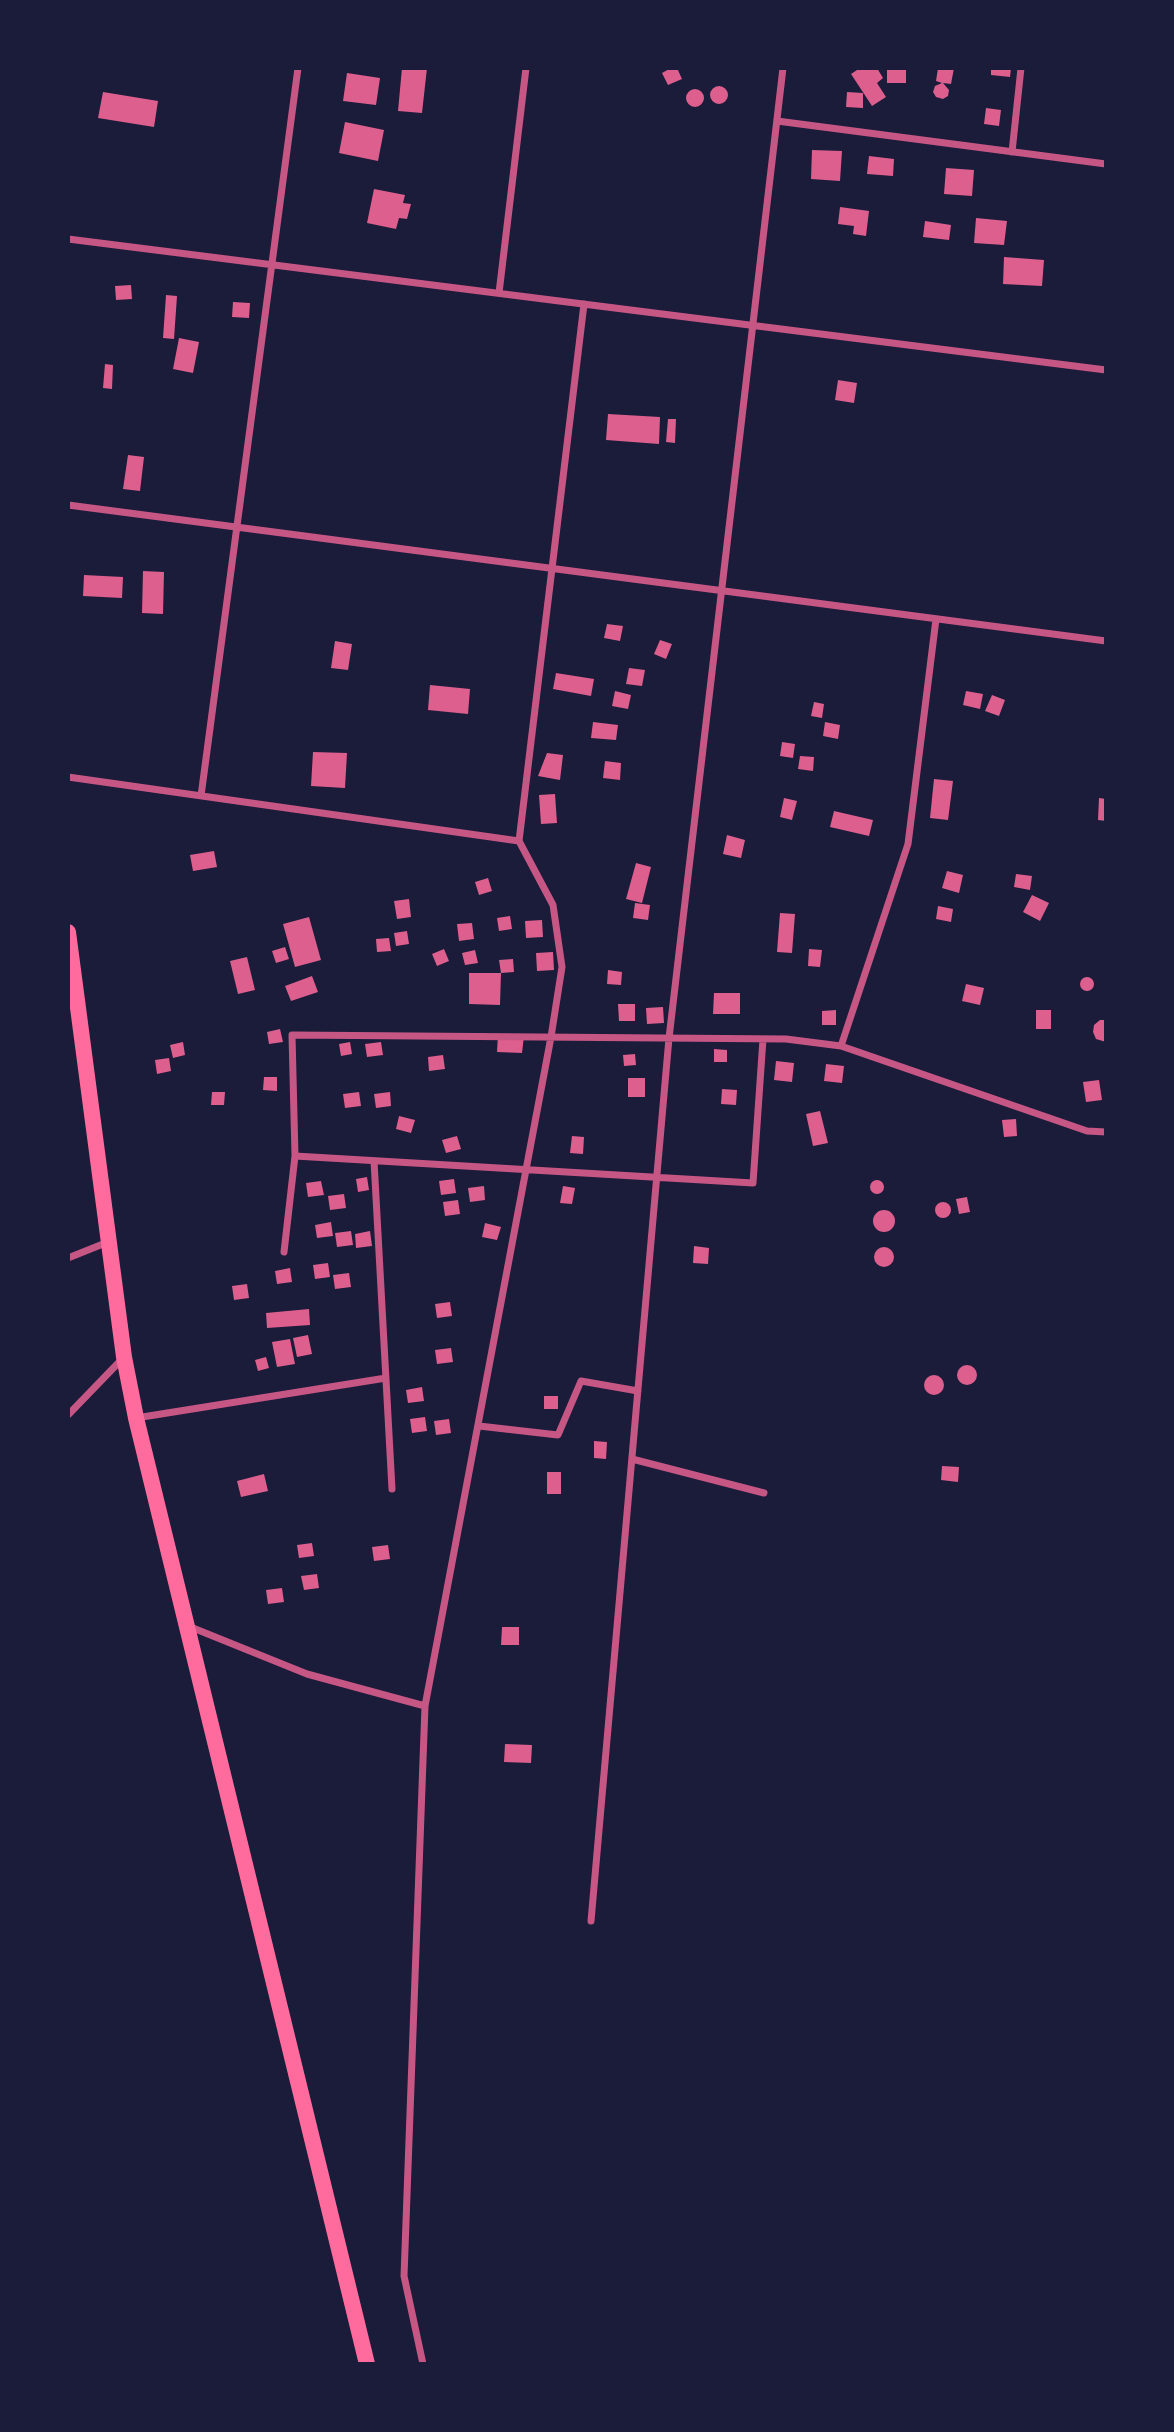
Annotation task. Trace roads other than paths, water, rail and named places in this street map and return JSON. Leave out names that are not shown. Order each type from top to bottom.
[{"type":"main road","points":[[68,932],[124,1357],[136,1418],[367,2364]]},
{"type":"street","points":[[201,796],[298,68]]},
{"type":"street","points":[[499,293],[526,68]]},
{"type":"street","points":[[592,1921],[669,1038],[783,68]]},
{"type":"street","points":[[1012,152],[1021,68]]},
{"type":"street","points":[[777,121],[1106,164]]},
{"type":"street","points":[[68,239],[1106,370]]},
{"type":"street","points":[[423,2364],[404,2276],[425,1706],[562,967],[553,905],[519,841],[584,304]]},
{"type":"street","points":[[68,505],[1106,641]]},
{"type":"street","points":[[841,1046],[908,844],[936,619]]},
{"type":"street","points":[[68,777],[519,841]]},
{"type":"street","points":[[284,1252],[295,1156],[292,1035],[764,1039],[841,1046],[1087,1131],[1106,1132]]},
{"type":"street","points":[[295,1156],[753,1183],[764,1039]]},
{"type":"street","points":[[374,1161],[392,1489]]},
{"type":"street","points":[[68,1258],[108,1242]]},
{"type":"street","points":[[68,1415],[124,1357]]},
{"type":"street","points":[[136,1418],[386,1378]]},
{"type":"street","points":[[478,1426],[558,1435],[580,1381],[638,1391]]},
{"type":"street","points":[[632,1459],[764,1493]]},
{"type":"street","points":[[187,1625],[307,1674],[425,1706]]}]
